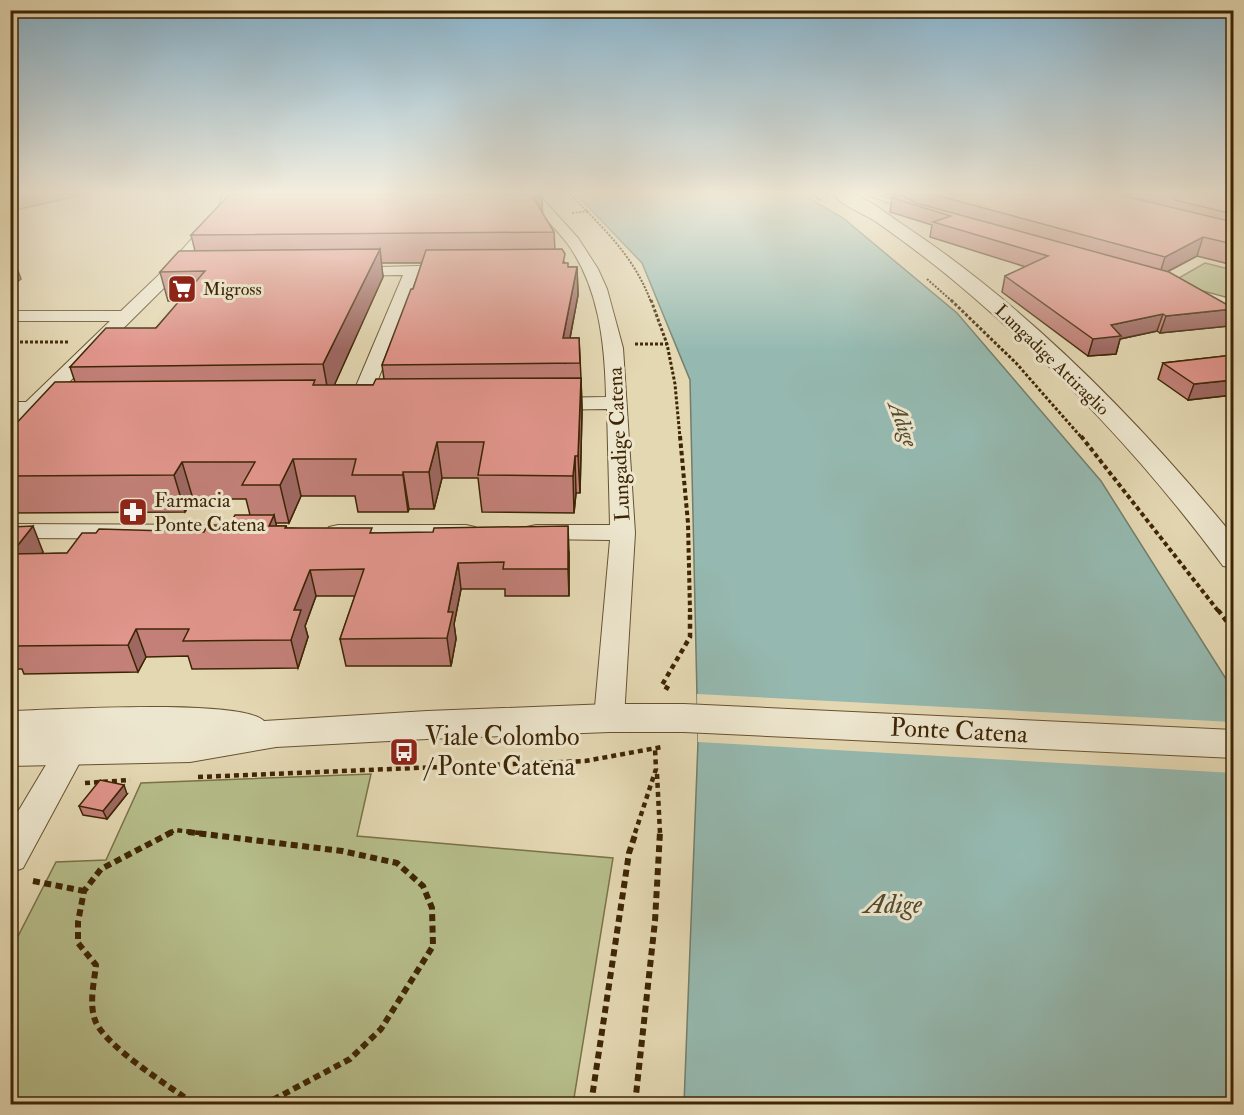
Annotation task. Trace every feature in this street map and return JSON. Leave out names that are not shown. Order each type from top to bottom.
[{"type":"street","points":[[10,431],[171,272],[192,246]]},
{"type":"street","name":"Lungadige Catena","points":[[576,246],[599,289],[614,348],[618,404],[623,533],[609,718]]},
{"type":"street","name":"Lungadige Attiraglio","points":[[914,246],[943,263],[989,299],[1049,354],[1139,445],[1233,559]]},
{"type":"street","points":[[567,269],[590,269]]},
{"type":"street","points":[[332,271],[472,270]]},
{"type":"street","points":[[358,405],[413,271]]},
{"type":"street","points":[[171,272],[193,272]]},
{"type":"street","points":[[10,316],[126,316]]},
{"type":"street","points":[[522,404],[618,404]]},
{"type":"street","points":[[334,405],[381,405]]},
{"type":"street","points":[[10,408],[82,408]]},
{"type":"street","points":[[10,531],[258,532]]},
{"type":"street","points":[[317,532],[623,533]]},
{"type":"street","name":"Ponte Catena","points":[[276,733],[609,718],[674,732],[1233,744]]},
{"type":"street","points":[[10,724],[203,721],[276,733]]},
{"type":"street","points":[[10,751],[190,747],[276,733]]},
{"type":"street","points":[[22,870],[70,751]]},
{"type":"lane","points":[[1188,291],[1233,303]]},
{"type":"path","points":[[620,246],[642,277],[667,344],[675,384],[688,523],[690,637],[662,685]]},
{"type":"path","points":[[923,276],[981,327],[1042,393],[1103,463],[1233,631]]},
{"type":"path","points":[[634,345],[667,344]]},
{"type":"path","points":[[191,777],[585,761],[655,749],[674,732]]},
{"type":"path","points":[[635,1104],[655,921],[660,833],[655,749]]},
{"type":"path","points":[[591,1104],[629,853],[656,770]]},
{"type":"path","points":[[80,791],[86,781],[133,779]]},
{"type":"path","points":[[194,1104],[118,1046],[97,1025],[94,1011],[96,965],[78,943],[78,922],[84,891],[101,869],[175,830],[342,851],[397,863],[423,886],[432,908],[433,946],[381,1029],[350,1059],[265,1104]]},
{"type":"path","points":[[22,870],[84,891]]},
{"type":"green space","points":[[1205,263],[1233,270],[1233,299],[1129,272],[1179,278]]},
{"type":"green space","points":[[371,774],[357,836],[613,858],[573,1104],[11,1104],[11,950],[56,862],[106,860],[141,783]]},
{"type":"water","name":"Adige","points":[[626,246],[877,246],[957,313],[1101,481],[1233,690],[1233,1104],[684,1104],[698,742],[690,380],[642,263]]},
{"type":"pier","points":[[697,694],[1233,722],[1233,773],[698,742]]},
{"type":"building","points":[[1014,246],[1074,246],[1169,272],[1233,309],[1166,316],[1163,314],[1111,325],[1121,336],[1093,339],[1005,276],[1048,256]]},
{"type":"building","points":[[1124,246],[1186,246],[1165,257]]},
{"type":"building","points":[[380,249],[323,364],[70,367],[106,328],[156,328],[205,271],[160,272],[179,251]]},
{"type":"building","points":[[562,249],[565,254],[563,263],[568,263],[568,267],[577,267],[563,338],[579,338],[580,363],[382,365],[426,250]]},
{"type":"building","points":[[1233,355],[1233,380],[1194,384],[1163,363]]},
{"type":"building","points":[[581,378],[578,456],[575,456],[573,476],[478,475],[484,442],[437,442],[429,472],[403,472],[403,475],[352,475],[356,459],[293,459],[280,485],[242,485],[255,462],[182,462],[174,475],[10,476],[10,430],[55,382],[315,380],[313,385],[373,385],[376,379]]},
{"type":"building","points":[[235,515],[274,515],[269,526],[372,528],[370,533],[433,532],[434,528],[568,526],[568,569],[503,569],[504,562],[458,563],[448,612],[453,612],[447,638],[340,639],[364,569],[310,570],[294,610],[301,610],[291,640],[183,641],[189,629],[136,629],[128,645],[12,646],[15,641],[10,641],[10,527],[33,526],[11,554],[67,553],[82,533],[96,533],[99,529],[204,532],[207,526],[229,526]]},
{"type":"building","points":[[100,780],[124,785],[103,811],[79,806]]},
{"type":"place","name":"Migross","points":[[182,289]]},
{"type":"place","name":"Farmacia Ponte Catena","points":[[133,512]]},
{"type":"place","name":"Viale Colombo / Ponte Catena","points":[[404,752]]}]
